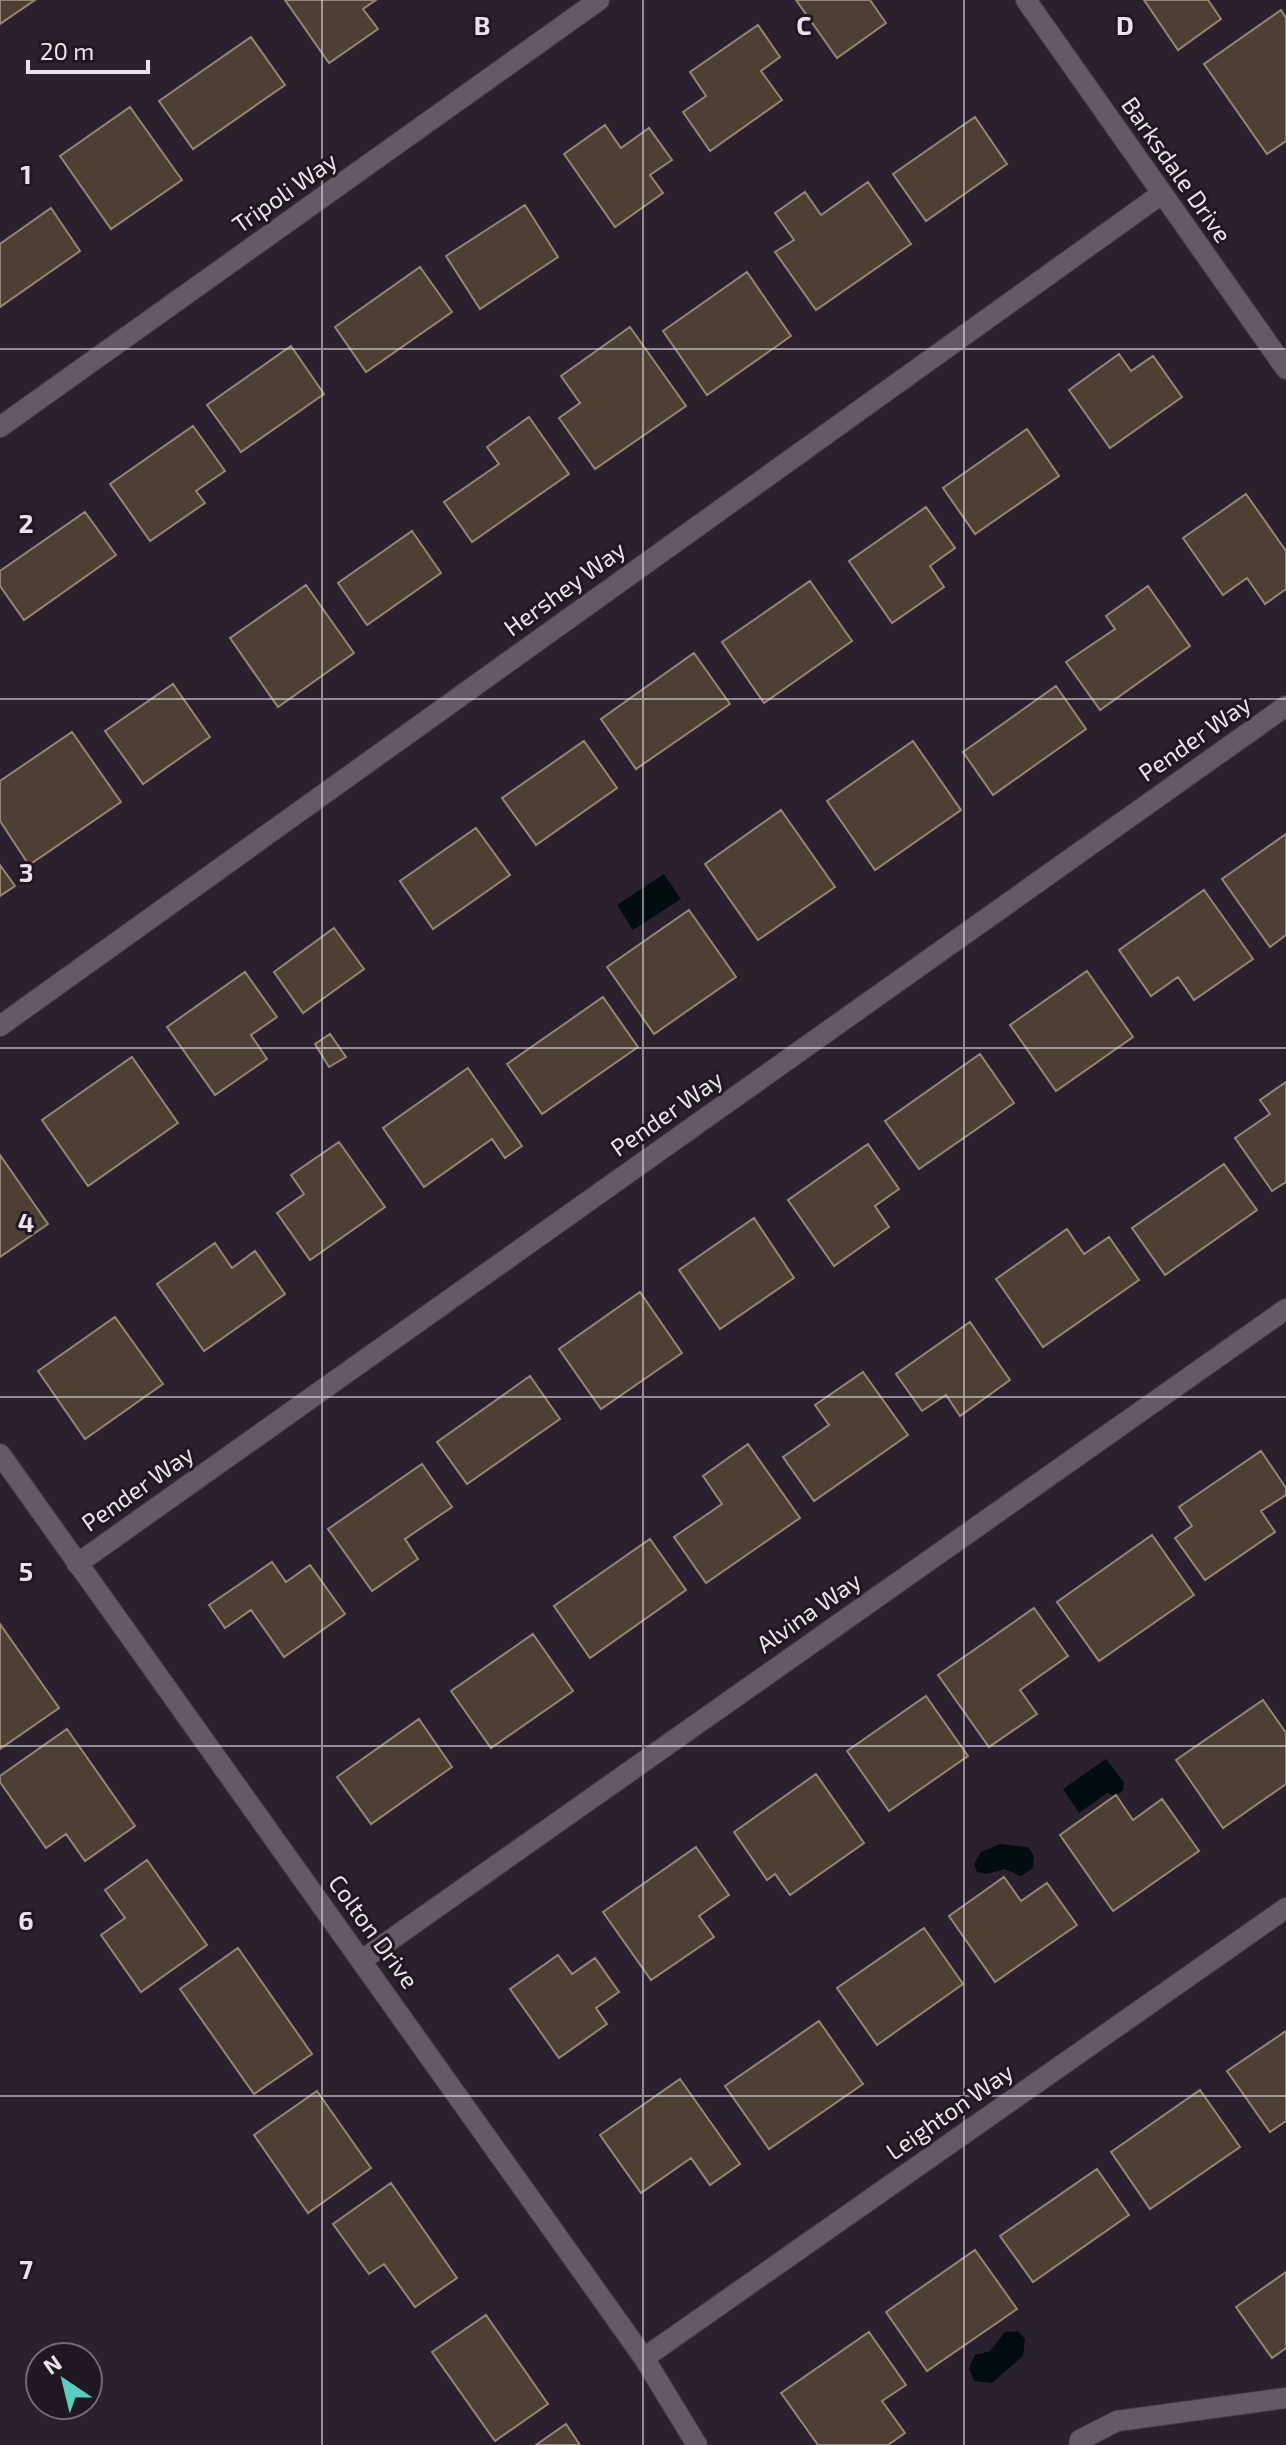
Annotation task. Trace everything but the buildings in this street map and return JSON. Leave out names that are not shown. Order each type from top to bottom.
[{"type":"street","name":"Tripoli Way","points":[[0,427],[599,0]]},
{"type":"street","name":"Barksdale Drive","points":[[1026,0],[1160,195],[1286,369]]},
{"type":"street","name":"Hershey Way","points":[[0,1026],[1160,195]]},
{"type":"street","name":"Pender Way","points":[[77,1564],[1286,706]]},
{"type":"street","name":"Alvina Way","points":[[362,1960],[1286,1309]]},
{"type":"street","name":"Colton Drive","points":[[0,1454],[644,2358],[697,2445]]},
{"type":"street","name":"Leighton Way","points":[[644,2358],[1286,1908]]},
{"type":"street","points":[[1079,2445],[1080,2440],[1117,2421],[1286,2398]]},
{"type":"shaded area","points":[[664,874],[681,899],[633,930],[617,905]]},
{"type":"shaded area","points":[[1106,1759],[1124,1782],[1123,1790],[1115,1796],[1107,1793],[1079,1813],[1063,1789]]},
{"type":"shaded area","points":[[1000,1844],[1028,1847],[1034,1856],[1033,1868],[1021,1876],[1005,1869],[986,1874],[977,1872],[974,1864],[981,1852]]},
{"type":"shaded area","points":[[1018,2331],[1025,2339],[1023,2356],[992,2383],[974,2381],[969,2368],[975,2355],[990,2351],[1005,2332]]}]
